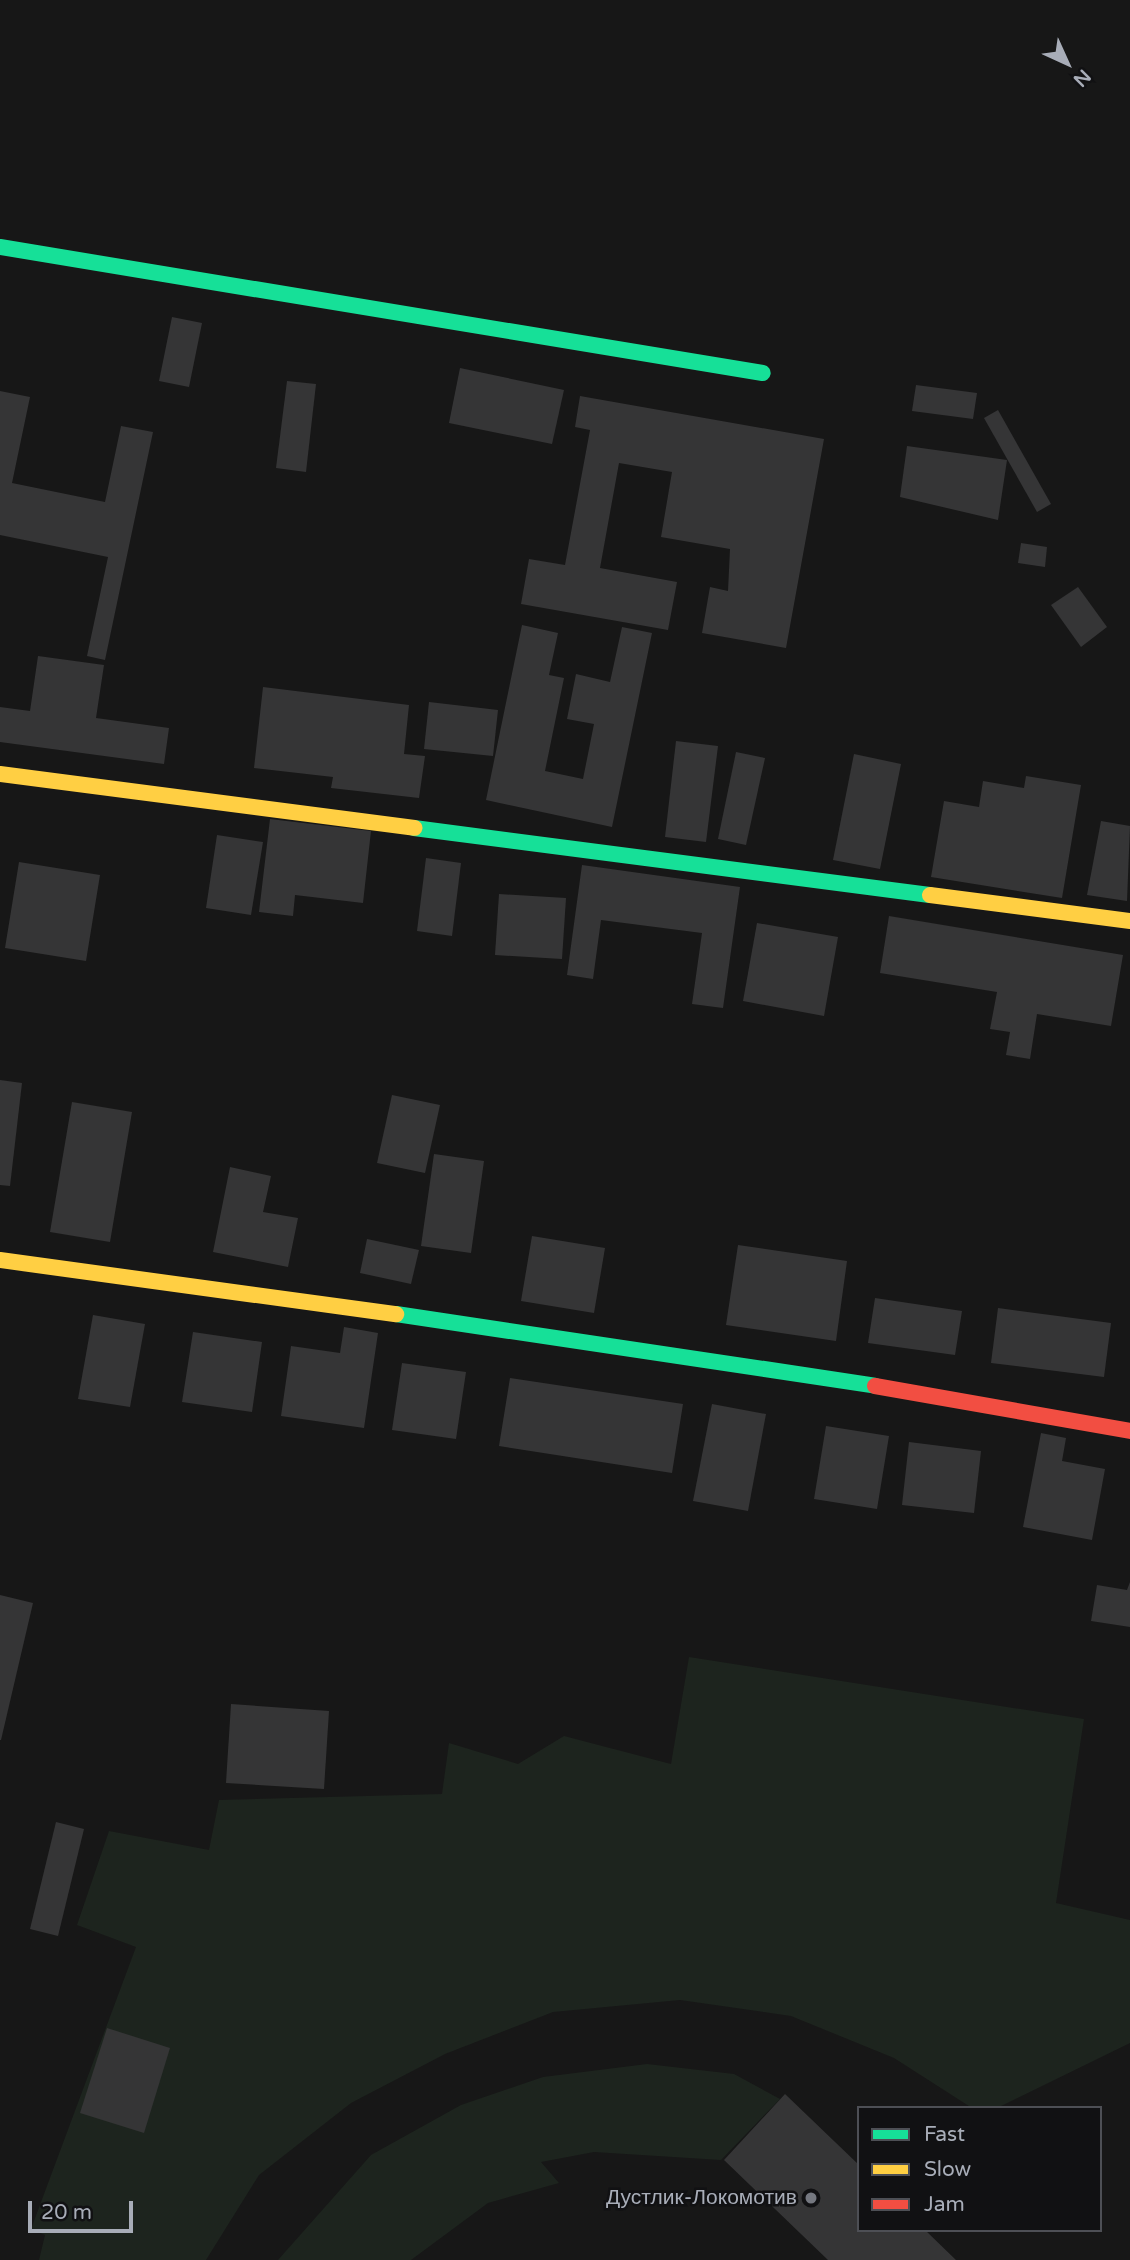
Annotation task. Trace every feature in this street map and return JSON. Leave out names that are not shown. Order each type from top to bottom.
[{"type":"street","points":[[0,247],[763,373]]},
{"type":"street","points":[[0,774],[1130,921]]},
{"type":"street","points":[[0,1260],[700,1355],[1130,1431]]},
{"type":"shaded area","points":[[689,1657],[1084,1719],[1056,1903],[1130,1920],[1130,2043],[1001,2106],[969,2106],[894,2058],[791,2016],[680,2000],[553,2012],[445,2054],[351,2103],[259,2175],[206,2260],[39,2260],[45,2235],[31,2229],[136,1947],[77,1925],[109,1831],[209,1850],[219,1800],[442,1794],[449,1743],[518,1764],[564,1736],[671,1764]]},
{"type":"shaded area","points":[[647,2064],[734,2074],[780,2099],[721,2160],[594,2152],[541,2162],[559,2183],[488,2203],[411,2260],[278,2260],[371,2155],[461,2105],[543,2077]]},
{"type":"building","points":[[172,317],[202,323],[189,387],[159,381]]},
{"type":"building","points":[[460,368],[564,390],[552,444],[449,423]]},
{"type":"building","points":[[287,381],[316,384],[306,472],[276,468]]},
{"type":"building","points":[[916,385],[977,393],[973,419],[912,411]]},
{"type":"building","points":[[0,391],[30,397],[12,483],[105,502],[121,426],[153,432],[105,660],[87,656],[108,557],[0,535]]},
{"type":"building","points":[[580,396],[824,439],[786,648],[702,633],[710,587],[728,591],[730,549],[661,537],[672,472],[619,463],[600,568],[677,582],[668,630],[521,604],[529,559],[565,565],[590,430],[575,427]]},
{"type":"building","points":[[998,410],[1051,504],[1037,512],[984,418]]},
{"type":"building","points":[[907,446],[1007,460],[998,520],[900,497]]},
{"type":"building","points":[[1021,543],[1047,547],[1045,567],[1018,563]]},
{"type":"building","points":[[1078,587],[1107,627],[1081,647],[1051,605]]},
{"type":"building","points":[[522,625],[558,633],[549,675],[564,678],[545,771],[583,779],[594,724],[567,719],[576,674],[610,682],[622,627],[652,633],[612,827],[486,800]]},
{"type":"building","points":[[38,656],[104,665],[96,718],[169,728],[164,764],[0,742],[0,707],[30,711]]},
{"type":"building","points":[[263,687],[409,705],[404,754],[425,756],[419,798],[331,788],[333,777],[254,768]]},
{"type":"building","points":[[429,702],[498,710],[493,756],[424,749]]},
{"type":"building","points":[[676,741],[718,746],[706,842],[665,837]]},
{"type":"building","points":[[736,752],[765,758],[746,845],[718,839]]},
{"type":"building","points":[[854,754],[901,764],[880,869],[833,860]]},
{"type":"building","points":[[1026,776],[1081,785],[1062,898],[931,877],[944,801],[979,807],[983,781],[1024,788]]},
{"type":"building","points":[[270,819],[371,831],[363,903],[295,895],[293,916],[259,912]]},
{"type":"building","points":[[1101,821],[1130,826],[1127,901],[1087,895]]},
{"type":"building","points":[[217,835],[263,842],[251,915],[206,908]]},
{"type":"building","points":[[426,858],[461,863],[452,936],[417,931]]},
{"type":"building","points":[[19,862],[100,875],[86,961],[5,948]]},
{"type":"building","points":[[582,865],[740,887],[723,1008],[692,1004],[702,933],[601,920],[593,979],[567,975]]},
{"type":"building","points":[[499,894],[566,898],[562,959],[495,955]]},
{"type":"building","points":[[889,916],[1123,955],[1111,1026],[1037,1014],[1030,1059],[1006,1055],[1010,1032],[990,1029],[997,992],[880,973]]},
{"type":"building","points":[[757,923],[838,937],[824,1016],[743,1001]]},
{"type":"building","points":[[0,1080],[22,1083],[10,1186],[0,1185]]},
{"type":"building","points":[[392,1095],[440,1105],[425,1173],[377,1163]]},
{"type":"building","points":[[72,1102],[132,1112],[110,1242],[50,1232]]},
{"type":"building","points":[[434,1154],[484,1161],[471,1253],[421,1246]]},
{"type":"building","points":[[230,1167],[271,1176],[263,1212],[298,1218],[288,1267],[213,1252]]},
{"type":"building","points":[[532,1236],[605,1248],[594,1313],[521,1301]]},
{"type":"building","points":[[367,1239],[419,1250],[411,1284],[360,1273]]},
{"type":"building","points":[[738,1245],[847,1261],[836,1341],[726,1325]]},
{"type":"building","points":[[875,1298],[962,1311],[955,1355],[868,1343]]},
{"type":"building","points":[[998,1308],[1111,1323],[1104,1377],[991,1363]]},
{"type":"building","points":[[93,1315],[145,1324],[130,1407],[78,1399]]},
{"type":"building","points":[[344,1327],[378,1333],[364,1428],[281,1416],[291,1346],[340,1353]]},
{"type":"building","points":[[193,1332],[262,1342],[252,1412],[182,1402]]},
{"type":"building","points":[[402,1363],[466,1372],[456,1439],[392,1430]]},
{"type":"building","points":[[510,1378],[683,1404],[672,1473],[499,1446]]},
{"type":"building","points":[[712,1404],[766,1414],[748,1511],[693,1501]]},
{"type":"building","points":[[826,1426],[889,1436],[877,1509],[814,1499]]},
{"type":"building","points":[[1041,1433],[1066,1438],[1062,1461],[1105,1469],[1092,1540],[1023,1527]]},
{"type":"building","points":[[909,1442],[981,1451],[974,1513],[902,1505]]},
{"type":"building","points":[[1130,1582],[1130,1627],[1091,1621],[1097,1585],[1127,1590]]},
{"type":"building","points":[[0,1595],[33,1603],[1,1740],[0,1740]]},
{"type":"building","points":[[231,1704],[329,1711],[324,1789],[226,1783]]},
{"type":"building","points":[[56,1822],[84,1829],[58,1936],[30,1929]]},
{"type":"building","points":[[107,2028],[170,2048],[144,2133],[80,2113]]},
{"type":"building","name":"Дустлик-Локомотив","points":[[785,2094],[857,2163],[857,2232],[927,2232],[956,2260],[828,2260],[724,2160]]},
{"type":"traffic: fast","points":[[0,247],[763,373]]},
{"type":"traffic: fast","points":[[414,828],[930,895]]},
{"type":"traffic: fast","points":[[396,1314],[875,1386]]},
{"type":"traffic: slow","points":[[0,774],[414,828]]},
{"type":"traffic: slow","points":[[930,895],[1130,921]]},
{"type":"traffic: slow","points":[[0,1260],[396,1314]]},
{"type":"traffic: jam","points":[[875,1386],[1130,1431]]},
{"type":"place","name":"Дустлик-Локомотив","points":[[811,2198]]}]
